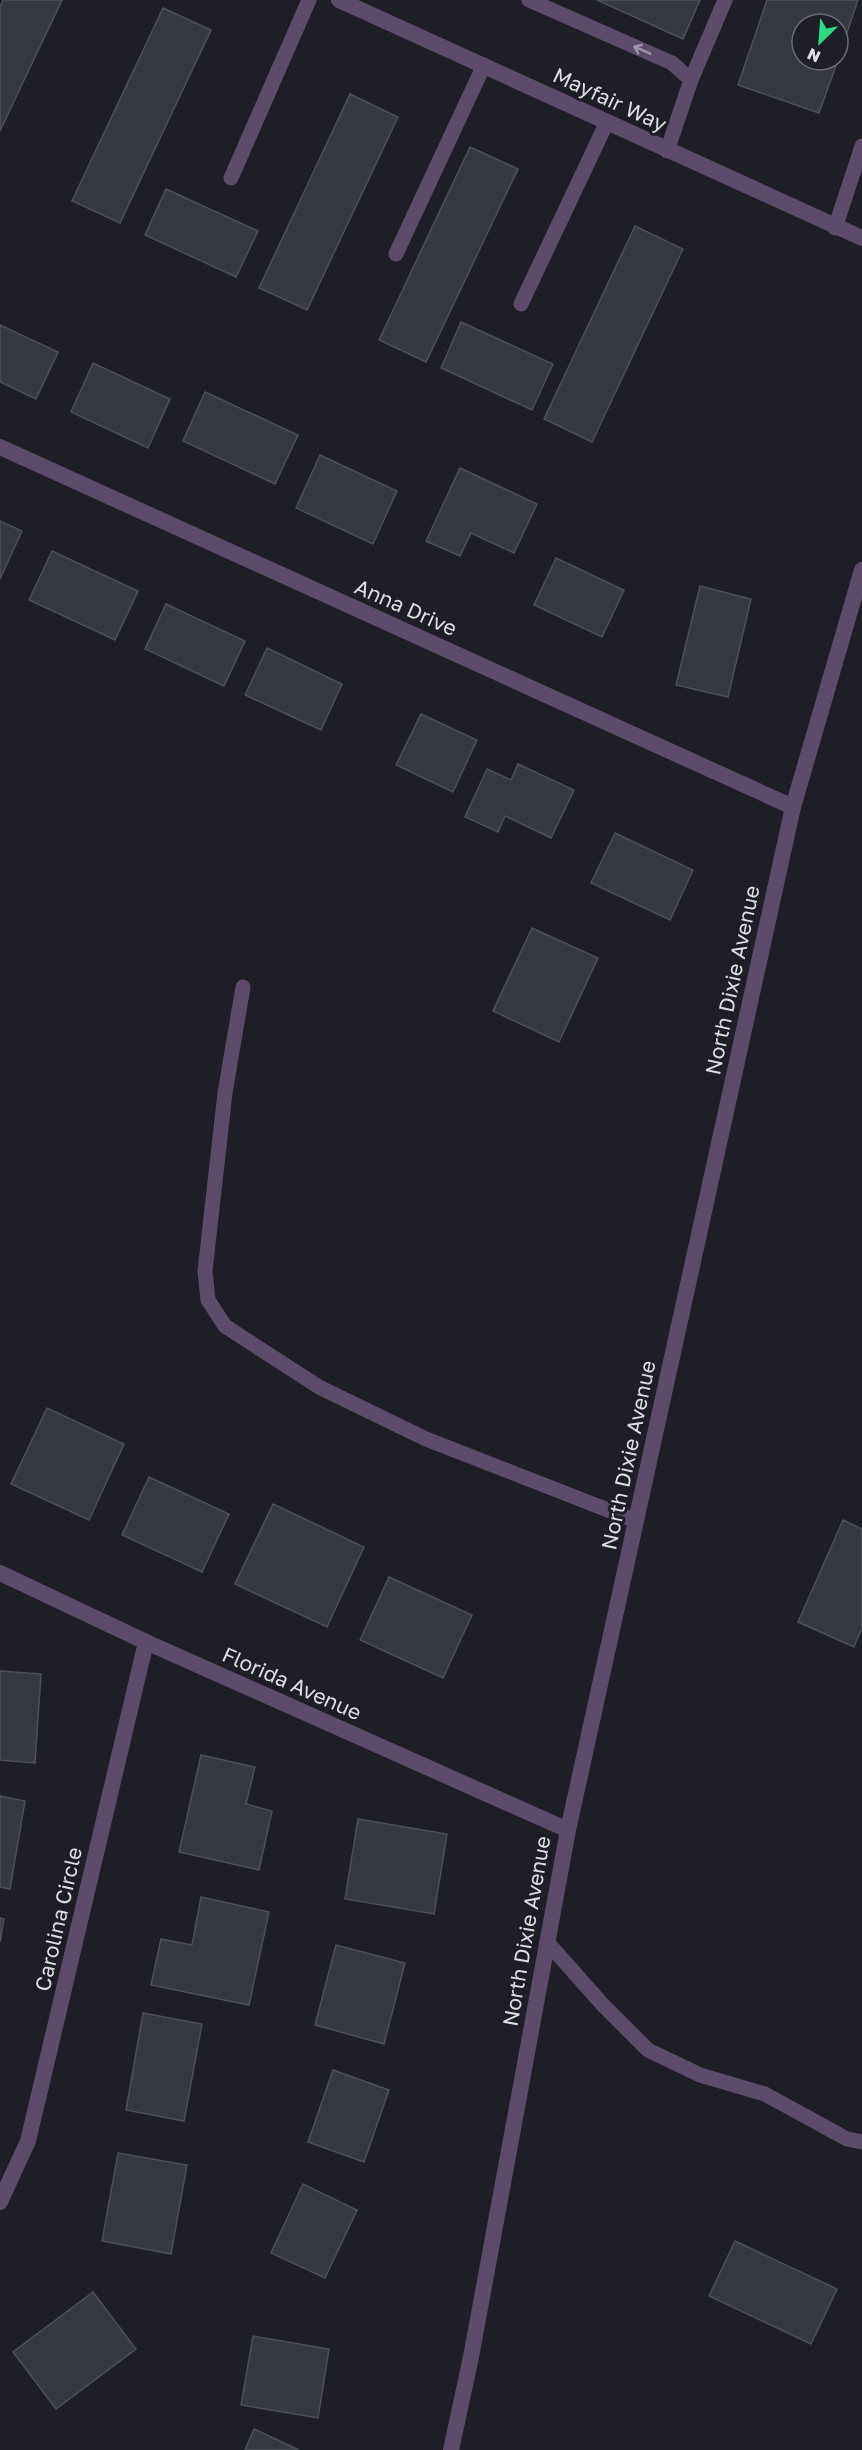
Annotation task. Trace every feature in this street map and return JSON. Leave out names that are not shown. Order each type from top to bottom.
[{"type":"street","name":"Mayfair Way","points":[[339,0],[835,228],[862,238]]},
{"type":"street","name":"Anna Drive","points":[[0,447],[793,807]]},
{"type":"street","name":"North Dixie Avenue","points":[[451,2450],[471,2357],[568,1830],[793,807],[856,612],[862,570]]},
{"type":"street","name":"Florida Avenue","points":[[0,1573],[146,1642],[568,1830]]},
{"type":"street","name":"Carolina Circle","points":[[0,2202],[28,2141],[146,1642]]},
{"type":"lane","points":[[231,178],[309,0]]},
{"type":"lane","points":[[529,0],[672,63],[691,80]]},
{"type":"lane","points":[[667,151],[691,80],[725,0]]},
{"type":"lane","points":[[396,254],[484,65]]},
{"type":"lane","points":[[521,304],[607,122]]},
{"type":"lane","points":[[835,228],[862,146]]},
{"type":"lane","points":[[243,987],[225,1093],[205,1271],[208,1300],[225,1326],[319,1387],[426,1439],[636,1521]]},
{"type":"lane","points":[[547,1942],[603,2005],[648,2050],[700,2075],[765,2094],[847,2139],[862,2142]]},
{"type":"building","points":[[3,0],[62,0],[0,131],[0,7]]},
{"type":"building","points":[[597,0],[700,0],[683,39]]},
{"type":"building","points":[[767,0],[858,0],[850,24],[850,12],[790,12],[790,72],[834,72],[819,113],[738,85]]},
{"type":"building","points":[[163,8],[211,30],[120,223],[72,201]]},
{"type":"building","points":[[350,94],[398,117],[307,310],[259,288]]},
{"type":"building","points":[[470,147],[518,169],[426,362],[379,340]]},
{"type":"building","points":[[166,189],[258,231],[236,277],[145,235]]},
{"type":"building","points":[[635,226],[683,249],[592,442],[544,419]]},
{"type":"building","points":[[461,322],[553,364],[532,410],[441,368]]},
{"type":"building","points":[[0,325],[58,352],[36,399],[0,382]]},
{"type":"building","points":[[93,363],[170,399],[148,448],[71,412]]},
{"type":"building","points":[[205,392],[298,435],[275,484],[183,441]]},
{"type":"building","points":[[320,455],[397,491],[373,544],[296,508]]},
{"type":"building","points":[[460,468],[537,504],[514,553],[471,533],[460,556],[426,541]]},
{"type":"building","points":[[0,521],[22,531],[0,579]]},
{"type":"building","points":[[52,551],[138,591],[115,640],[29,600]]},
{"type":"building","points":[[556,558],[624,590],[602,637],[534,605]]},
{"type":"building","points":[[700,586],[751,599],[728,697],[676,685]]},
{"type":"building","points":[[166,604],[245,641],[224,686],[145,649]]},
{"type":"building","points":[[267,648],[342,684],[321,730],[245,695]]},
{"type":"building","points":[[421,714],[477,740],[453,792],[396,765]]},
{"type":"building","points":[[518,764],[574,790],[551,838],[505,816],[498,832],[465,817],[487,769],[511,780]]},
{"type":"building","points":[[615,833],[693,870],[670,920],[591,883]]},
{"type":"building","points":[[532,928],[598,958],[559,1042],[493,1011]]},
{"type":"building","points":[[47,1408],[124,1444],[89,1520],[11,1484]]},
{"type":"building","points":[[149,1477],[229,1514],[202,1572],[122,1535]]},
{"type":"building","points":[[273,1504],[364,1547],[327,1627],[235,1584]]},
{"type":"building","points":[[843,1520],[862,1529],[862,1628],[854,1647],[798,1622]]},
{"type":"building","points":[[389,1577],[472,1615],[443,1678],[360,1640]]},
{"type":"building","points":[[0,1671],[41,1674],[35,1763],[0,1760]]},
{"type":"building","points":[[201,1755],[255,1767],[246,1804],[272,1811],[259,1870],[179,1852]]},
{"type":"building","points":[[0,1796],[25,1801],[10,1889],[0,1887]]},
{"type":"building","points":[[358,1819],[447,1834],[434,1914],[345,1899]]},
{"type":"building","points":[[201,1897],[269,1912],[249,2005],[151,1985],[161,1939],[192,1945]]},
{"type":"building","points":[[0,1918],[4,1919],[0,1942]]},
{"type":"building","points":[[336,1945],[405,1963],[384,2044],[315,2025]]},
{"type":"building","points":[[143,2013],[202,2024],[184,2121],[126,2110]]},
{"type":"building","points":[[333,2070],[389,2090],[364,2162],[308,2142]]},
{"type":"building","points":[[118,2153],[187,2165],[171,2254],[102,2241]]},
{"type":"building","points":[[303,2184],[357,2210],[325,2278],[271,2253]]},
{"type":"building","points":[[735,2241],[837,2289],[811,2344],[709,2296]]},
{"type":"building","points":[[93,2292],[136,2349],[56,2409],[13,2352]]},
{"type":"building","points":[[253,2336],[329,2349],[318,2418],[241,2405]]},
{"type":"building","points":[[254,2429],[299,2450],[245,2450]]}]
